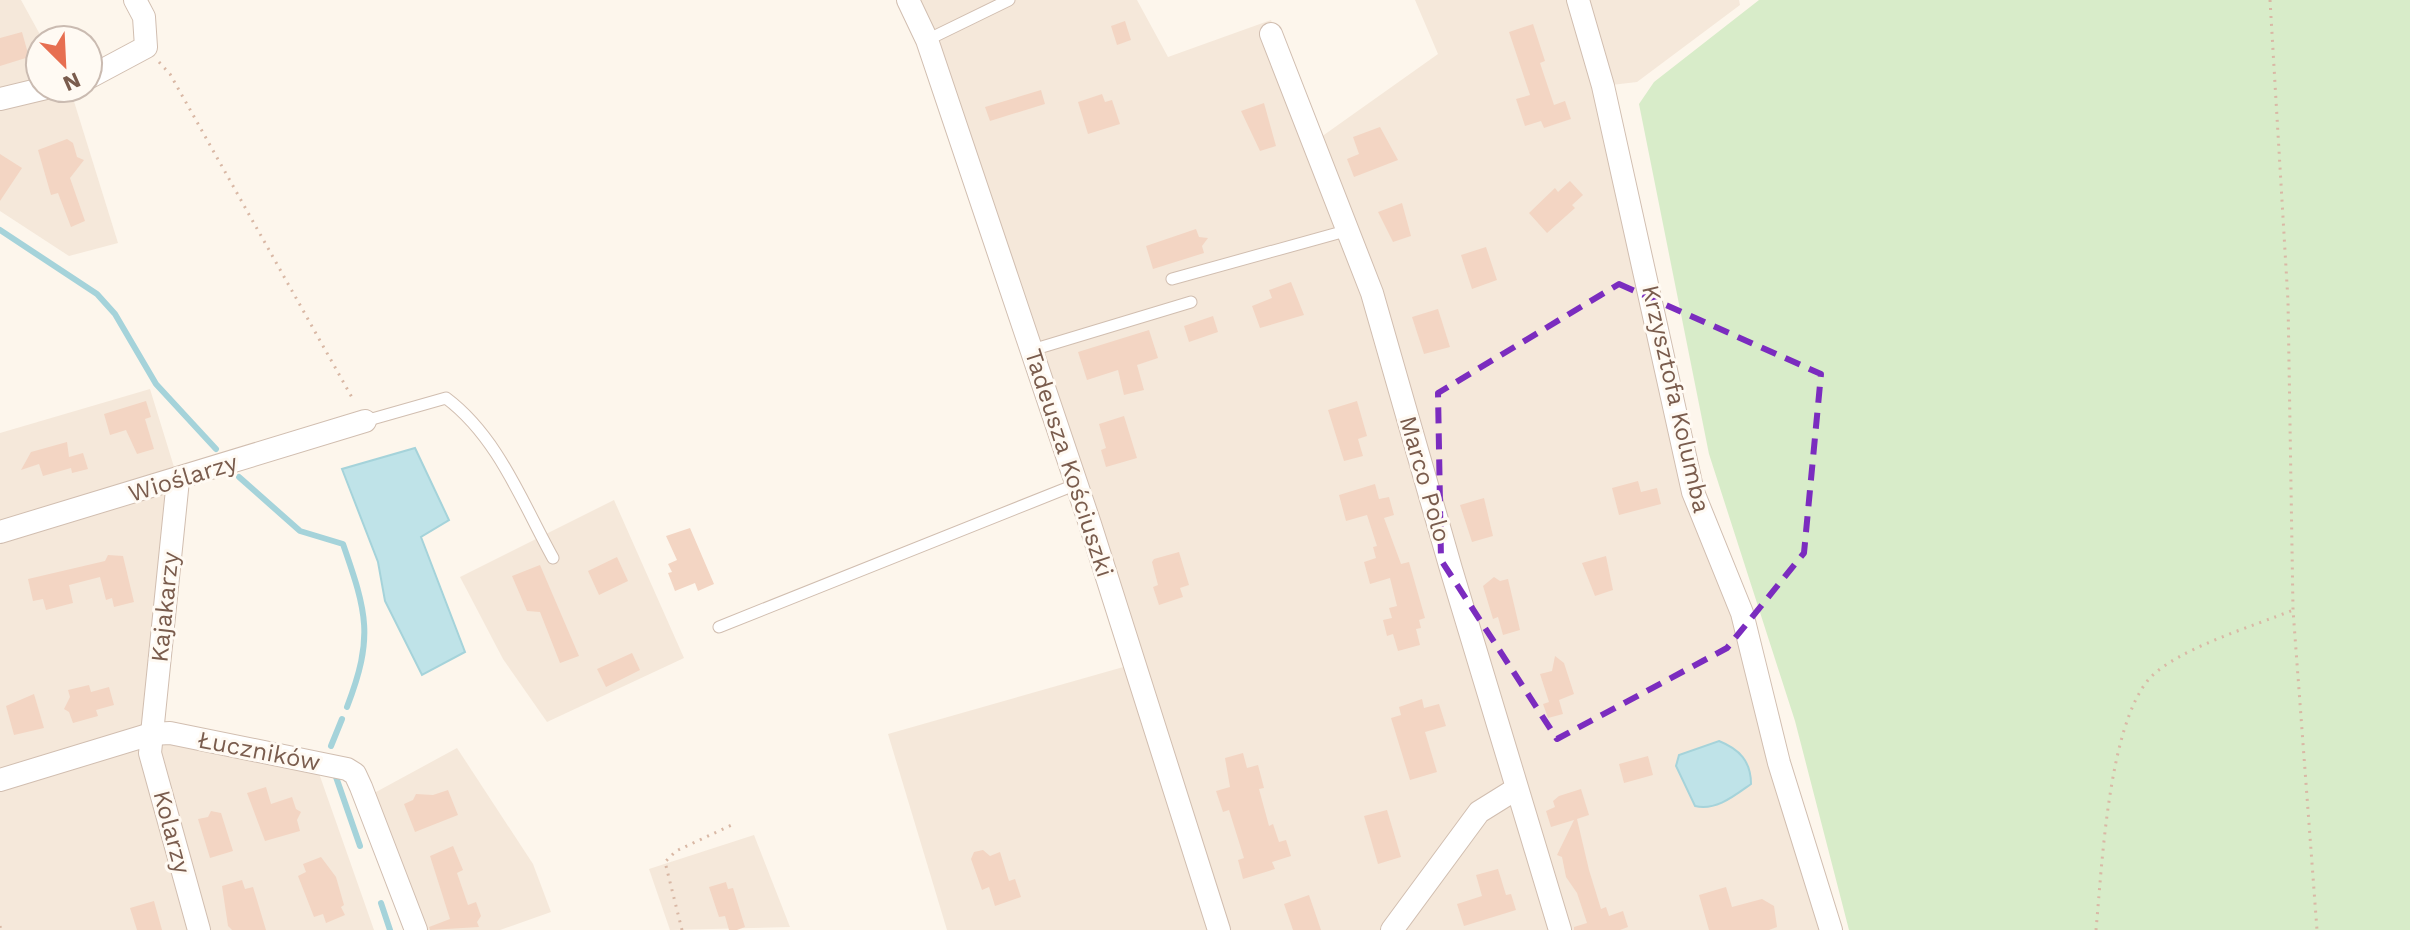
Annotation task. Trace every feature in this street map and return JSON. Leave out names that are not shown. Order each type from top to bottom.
[{"type":"street","points":[[104,69],[146,47],[144,17],[135,0]]},
{"type":"street","name":"Tadeusza Kościuszki","points":[[908,0],[927,40],[1077,484],[1219,930]]},
{"type":"street","name":"Krzysztofa Kolumba","points":[[1578,0],[1603,86],[1693,492],[1742,613],[1783,778],[1831,930]]},
{"type":"street","name":"Marco Polo","points":[[1271,34],[1350,230],[1376,306],[1560,930]]},
{"type":"street","points":[[0,99],[24,93]]},
{"type":"street","name":"Wioślarzy","points":[[0,532],[365,421]]},
{"type":"street","name":"Kajakarzy","points":[[151,734],[178,480]]},
{"type":"street","name":"Łuczników","points":[[0,780],[151,734],[170,733],[347,769],[355,774],[416,930]]},
{"type":"street","name":"Kolarzy","points":[[151,734],[150,753],[199,930]]},
{"type":"street","points":[[1392,930],[1479,812],[1516,789]]},
{"type":"lane","points":[[927,40],[1009,0]]},
{"type":"lane","points":[[1172,279],[1350,230]]},
{"type":"lane","points":[[1032,350],[1191,302]]},
{"type":"lane","points":[[365,421],[446,398],[471,417],[493,448],[553,558]]},
{"type":"lane","points":[[719,627],[1077,484]]},
{"type":"path","points":[[2270,0],[2288,301],[2293,610],[2317,930]]},
{"type":"path","points":[[146,47],[170,74],[365,421]]},
{"type":"path","points":[[2096,930],[2109,809],[2125,723],[2149,679],[2192,650],[2293,610]]},
{"type":"path","points":[[682,930],[665,862],[676,851],[736,823]]},
{"type":"highlighted area","points":[[1619,284],[1821,374],[1804,553],[1727,648],[1557,739],[1441,560],[1438,393]]},
{"type":"shaded area","points":[[0,0],[21,0],[34,24],[24,24],[24,104],[75,104],[118,243],[69,256],[0,211]]},
{"type":"shaded area","points":[[908,0],[1137,0],[1168,57],[1271,20],[1314,142],[1438,54],[1415,0],[1739,0],[1740,5],[1637,82],[1603,86],[1693,492],[1830,930],[1230,930],[1133,630]]},
{"type":"shaded area","points":[[150,389],[178,480],[151,734],[315,762],[374,930],[0,930],[0,433]]},
{"type":"shaded area","points":[[614,500],[684,658],[547,722],[503,659],[460,577]]},
{"type":"shaded area","points":[[1134,664],[1219,930],[947,930],[888,734]]},
{"type":"shaded area","points":[[457,748],[533,864],[551,912],[500,930],[416,930],[365,798]]},
{"type":"shaded area","points":[[754,835],[790,927],[670,930],[649,869]]},
{"type":"green space","points":[[1759,0],[2410,0],[2410,930],[1849,930],[1795,721],[1709,454],[1639,104],[1654,82]]},
{"type":"water","points":[[415,448],[449,520],[421,537],[465,652],[422,675],[385,601],[378,562],[342,469]]},
{"type":"water","points":[[1719,741],[1732,748],[1746,762],[1751,784],[1717,804],[1695,806],[1676,766],[1679,755]]},
{"type":"building","points":[[1125,21],[1131,40],[1117,45],[1111,26]]},
{"type":"building","points":[[1533,24],[1545,61],[1540,63],[1554,105],[1565,101],[1571,119],[1544,128],[1541,121],[1525,126],[1516,99],[1530,95],[1509,32]]},
{"type":"building","points":[[22,32],[24,59],[0,66],[0,38]]},
{"type":"building","points":[[1041,90],[1045,104],[990,121],[985,107]]},
{"type":"building","points":[[1102,94],[1105,102],[1112,100],[1120,124],[1088,134],[1078,102]]},
{"type":"building","points":[[1264,103],[1276,146],[1260,151],[1241,111]]},
{"type":"building","points":[[1380,127],[1398,160],[1354,177],[1347,159],[1359,154],[1353,137]]},
{"type":"building","points":[[67,139],[73,143],[77,157],[84,160],[70,178],[85,221],[71,227],[58,193],[51,195],[38,150]]},
{"type":"building","points":[[0,154],[22,168],[0,201]]},
{"type":"building","points":[[1570,181],[1583,195],[1572,205],[1575,208],[1547,233],[1529,213],[1555,188],[1558,192]]},
{"type":"building","points":[[1402,203],[1411,236],[1393,242],[1378,212]]},
{"type":"building","points":[[1196,229],[1199,237],[1208,238],[1202,246],[1204,253],[1153,269],[1146,246]]},
{"type":"building","points":[[1486,247],[1497,280],[1472,289],[1461,255]]},
{"type":"building","points":[[1291,282],[1304,315],[1260,328],[1252,306],[1272,298],[1269,290]]},
{"type":"building","points":[[1438,309],[1450,347],[1424,354],[1412,317]]},
{"type":"building","points":[[1213,316],[1218,332],[1189,342],[1184,326]]},
{"type":"building","points":[[1149,330],[1158,358],[1137,365],[1144,390],[1124,395],[1118,370],[1087,380],[1078,352]]},
{"type":"building","points":[[146,401],[151,417],[145,419],[154,449],[137,454],[126,430],[110,435],[104,414]]},
{"type":"building","points":[[1357,401],[1367,436],[1358,439],[1363,456],[1344,461],[1328,410]]},
{"type":"building","points":[[1124,416],[1137,458],[1106,467],[1101,450],[1106,448],[1099,424]]},
{"type":"building","points":[[67,442],[69,457],[83,453],[88,469],[72,473],[71,468],[43,476],[39,464],[21,470],[31,452]]},
{"type":"building","points":[[1638,481],[1641,492],[1657,488],[1661,504],[1619,515],[1612,488]]},
{"type":"building","points":[[1375,484],[1379,499],[1389,497],[1394,515],[1384,518],[1401,564],[1409,562],[1425,618],[1419,620],[1421,628],[1416,629],[1420,645],[1398,651],[1393,634],[1387,636],[1383,620],[1392,618],[1389,608],[1397,606],[1390,578],[1370,584],[1364,562],[1376,558],[1373,547],[1377,546],[1367,515],[1346,521],[1339,495]]},
{"type":"building","points":[[1484,498],[1493,536],[1472,542],[1460,505]]},
{"type":"building","points":[[690,528],[714,584],[698,591],[695,583],[675,591],[668,564],[677,560],[666,536]]},
{"type":"building","points":[[1179,552],[1189,585],[1180,588],[1183,597],[1159,605],[1153,587],[1158,585],[1152,562]]},
{"type":"building","points":[[108,555],[123,556],[134,602],[114,607],[112,598],[106,600],[100,577],[69,585],[73,603],[46,610],[43,599],[33,601],[28,579],[105,561]]},
{"type":"building","points":[[1606,556],[1613,590],[1595,596],[1582,563]]},
{"type":"building","points":[[617,557],[628,581],[599,595],[588,571]]},
{"type":"building","points":[[540,565],[579,656],[560,663],[540,612],[527,611],[512,576]]},
{"type":"building","points":[[1494,577],[1500,581],[1508,579],[1520,630],[1503,635],[1498,617],[1493,619],[1483,586]]},
{"type":"building","points":[[632,653],[640,670],[606,687],[597,669]]},
{"type":"building","points":[[1555,656],[1564,663],[1574,694],[1559,700],[1563,714],[1548,718],[1543,704],[1549,702],[1540,674],[1552,671]]},
{"type":"building","points":[[89,685],[91,692],[109,687],[114,705],[96,710],[98,716],[73,723],[69,712],[64,709],[70,697],[68,690]]},
{"type":"building","points":[[34,694],[44,728],[14,735],[6,706]]},
{"type":"building","points":[[1422,699],[1424,708],[1439,704],[1446,726],[1425,732],[1437,772],[1410,780],[1391,718],[1401,715],[1399,707]]},
{"type":"building","points":[[1243,753],[1247,768],[1258,765],[1264,788],[1259,789],[1269,826],[1273,824],[1279,842],[1286,840],[1291,856],[1272,862],[1275,869],[1243,879],[1238,860],[1244,858],[1229,810],[1223,812],[1216,791],[1230,787],[1225,758]]},
{"type":"building","points":[[1648,756],[1653,775],[1624,783],[1619,764]]},
{"type":"building","points":[[266,787],[271,804],[292,797],[296,809],[301,812],[297,820],[300,831],[265,841],[247,793]]},
{"type":"building","points":[[1581,789],[1589,815],[1577,819],[1589,870],[1601,909],[1606,907],[1609,916],[1623,911],[1628,927],[1620,930],[1574,930],[1574,927],[1587,923],[1577,893],[1566,877],[1562,857],[1557,855],[1574,820],[1551,827],[1546,811],[1555,807],[1553,801],[1559,796]]},
{"type":"building","points":[[448,790],[458,815],[415,832],[404,804],[413,800],[416,794],[433,795]]},
{"type":"building","points":[[1387,810],[1401,857],[1378,864],[1364,816]]},
{"type":"building","points":[[211,811],[221,813],[233,851],[210,858],[198,819],[208,817]]},
{"type":"building","points":[[453,846],[463,870],[457,873],[468,905],[476,902],[481,916],[477,922],[479,927],[430,930],[429,927],[450,919],[430,856]]},
{"type":"building","points":[[983,850],[990,856],[1000,852],[1009,881],[1015,879],[1021,897],[995,906],[989,887],[982,890],[971,859],[974,852]]},
{"type":"building","points":[[321,857],[336,877],[345,915],[326,923],[323,914],[314,917],[298,876],[306,872],[303,864]]},
{"type":"building","points":[[1498,869],[1506,895],[1511,894],[1516,910],[1464,926],[1457,904],[1482,896],[1476,875]]},
{"type":"building","points":[[242,880],[245,889],[253,887],[266,930],[232,930],[228,926],[222,886]]},
{"type":"building","points":[[726,882],[728,889],[733,888],[745,927],[737,930],[729,930],[725,916],[719,917],[709,887]]},
{"type":"building","points":[[1726,887],[1732,907],[1762,899],[1774,906],[1777,927],[1769,930],[1709,930],[1699,895]]},
{"type":"building","points":[[1309,895],[1321,930],[1293,930],[1284,904]]},
{"type":"building","points":[[154,901],[162,930],[137,930],[130,908]]},
{"type":"waterway","points":[[0,230],[97,294],[115,314],[156,384],[216,449]]},
{"type":"waterway","points":[[239,477],[300,531],[343,544],[358,589],[364,625],[361,662],[347,707]]},
{"type":"waterway","points":[[331,746],[342,719]]},
{"type":"waterway","points":[[336,777],[360,846]]},
{"type":"waterway","points":[[381,903],[390,930]]}]
